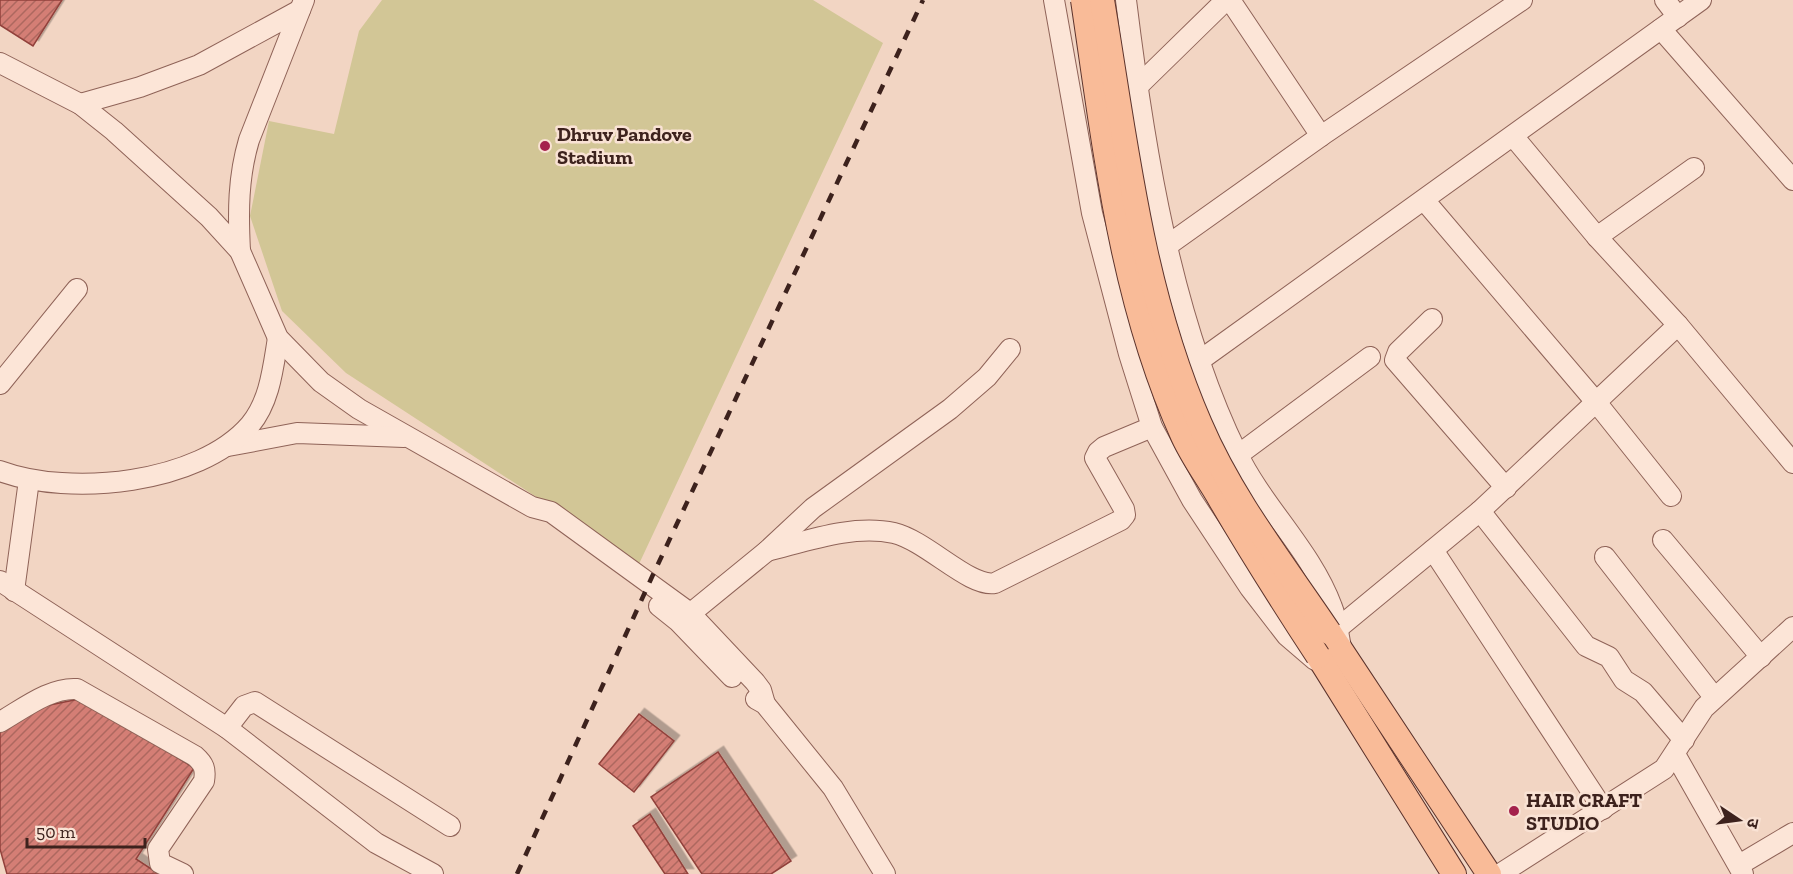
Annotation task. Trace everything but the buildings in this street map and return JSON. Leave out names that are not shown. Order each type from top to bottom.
[{"type":"main road","points":[[1083,0],[1127,267],[1140,320],[1184,437],[1258,564],[1454,874]]},
{"type":"main road","points":[[1102,0],[1137,216],[1158,308],[1176,366],[1201,426],[1227,476],[1336,638],[1489,874]]},
{"type":"street","points":[[1054,0],[1129,354],[1152,427],[1192,500],[1265,610],[1287,636],[1323,664]]},
{"type":"street","points":[[1126,0],[1153,202],[1168,245],[1199,361],[1238,454],[1319,578],[1333,609],[1336,638]]},
{"type":"street","points":[[1137,87],[1228,0],[1321,136]]},
{"type":"street","points":[[1168,245],[1321,136],[1522,0]]},
{"type":"street","points":[[1665,0],[1678,17]]},
{"type":"street","points":[[1199,361],[1701,0]]},
{"type":"street","points":[[80,104],[140,87],[199,65],[304,4]]},
{"type":"street","points":[[240,251],[238,202],[243,163],[304,4]]},
{"type":"street","points":[[1661,29],[1793,180]]},
{"type":"street","points":[[0,63],[80,104],[209,217],[240,251],[278,338],[321,382],[342,398],[532,507],[551,512],[684,617],[755,682],[761,690],[765,704],[833,788],[884,874]]},
{"type":"street","points":[[1513,136],[1597,237],[1678,325],[1793,463]]},
{"type":"street","points":[[1597,237],[1694,168]]},
{"type":"street","points":[[1424,200],[1596,402],[1671,496]]},
{"type":"street","points":[[0,384],[77,289]]},
{"type":"street","points":[[1432,319],[1398,352],[1395,360],[1506,488]]},
{"type":"street","points":[[1336,638],[1433,550],[1506,488],[1678,325]]},
{"type":"street","points":[[226,447],[250,424],[263,403],[272,375],[278,338]]},
{"type":"street","points":[[684,617],[767,551],[813,508],[950,409],[987,377],[1010,349]]},
{"type":"street","points":[[1238,454],[1371,357]]},
{"type":"street","points":[[767,551],[832,534],[892,533],[912,539],[931,549],[976,582],[985,585],[995,583],[1121,520],[1125,515],[1124,509],[1095,458],[1104,447],[1152,427]]},
{"type":"street","points":[[0,471],[29,480],[80,484],[140,478],[182,469],[226,447],[265,437],[297,433],[413,437]]},
{"type":"street","points":[[29,480],[7,586],[227,728],[376,843],[433,874]]},
{"type":"street","points":[[1480,511],[1586,646],[1610,657],[1624,680],[1643,692],[1680,748],[1741,869],[1793,832]]},
{"type":"street","points":[[1663,540],[1761,657]]},
{"type":"street","points":[[1433,550],[1603,809]]},
{"type":"street","points":[[1605,557],[1714,697]]},
{"type":"street","points":[[1500,874],[1653,777],[1680,748],[1697,716],[1714,697],[1792,630]]},
{"type":"street","points":[[0,722],[46,696],[68,688],[77,689],[195,756],[203,764],[204,781],[158,849],[160,862],[183,874]]},
{"type":"street","points":[[227,728],[244,706],[255,702],[450,826]]},
{"type":"shaded area","points":[[382,0],[813,0],[883,43],[639,564],[346,373],[282,311],[250,216],[269,121],[334,134],[359,31]]},
{"type":"railway","points":[[517,874],[651,579],[923,0]]},
{"type":"place","name":"Dhruv Pandove Stadium","points":[[545,146]]},
{"type":"place","name":"HAIR CRAFT STUDIO","points":[[1514,811]]}]
